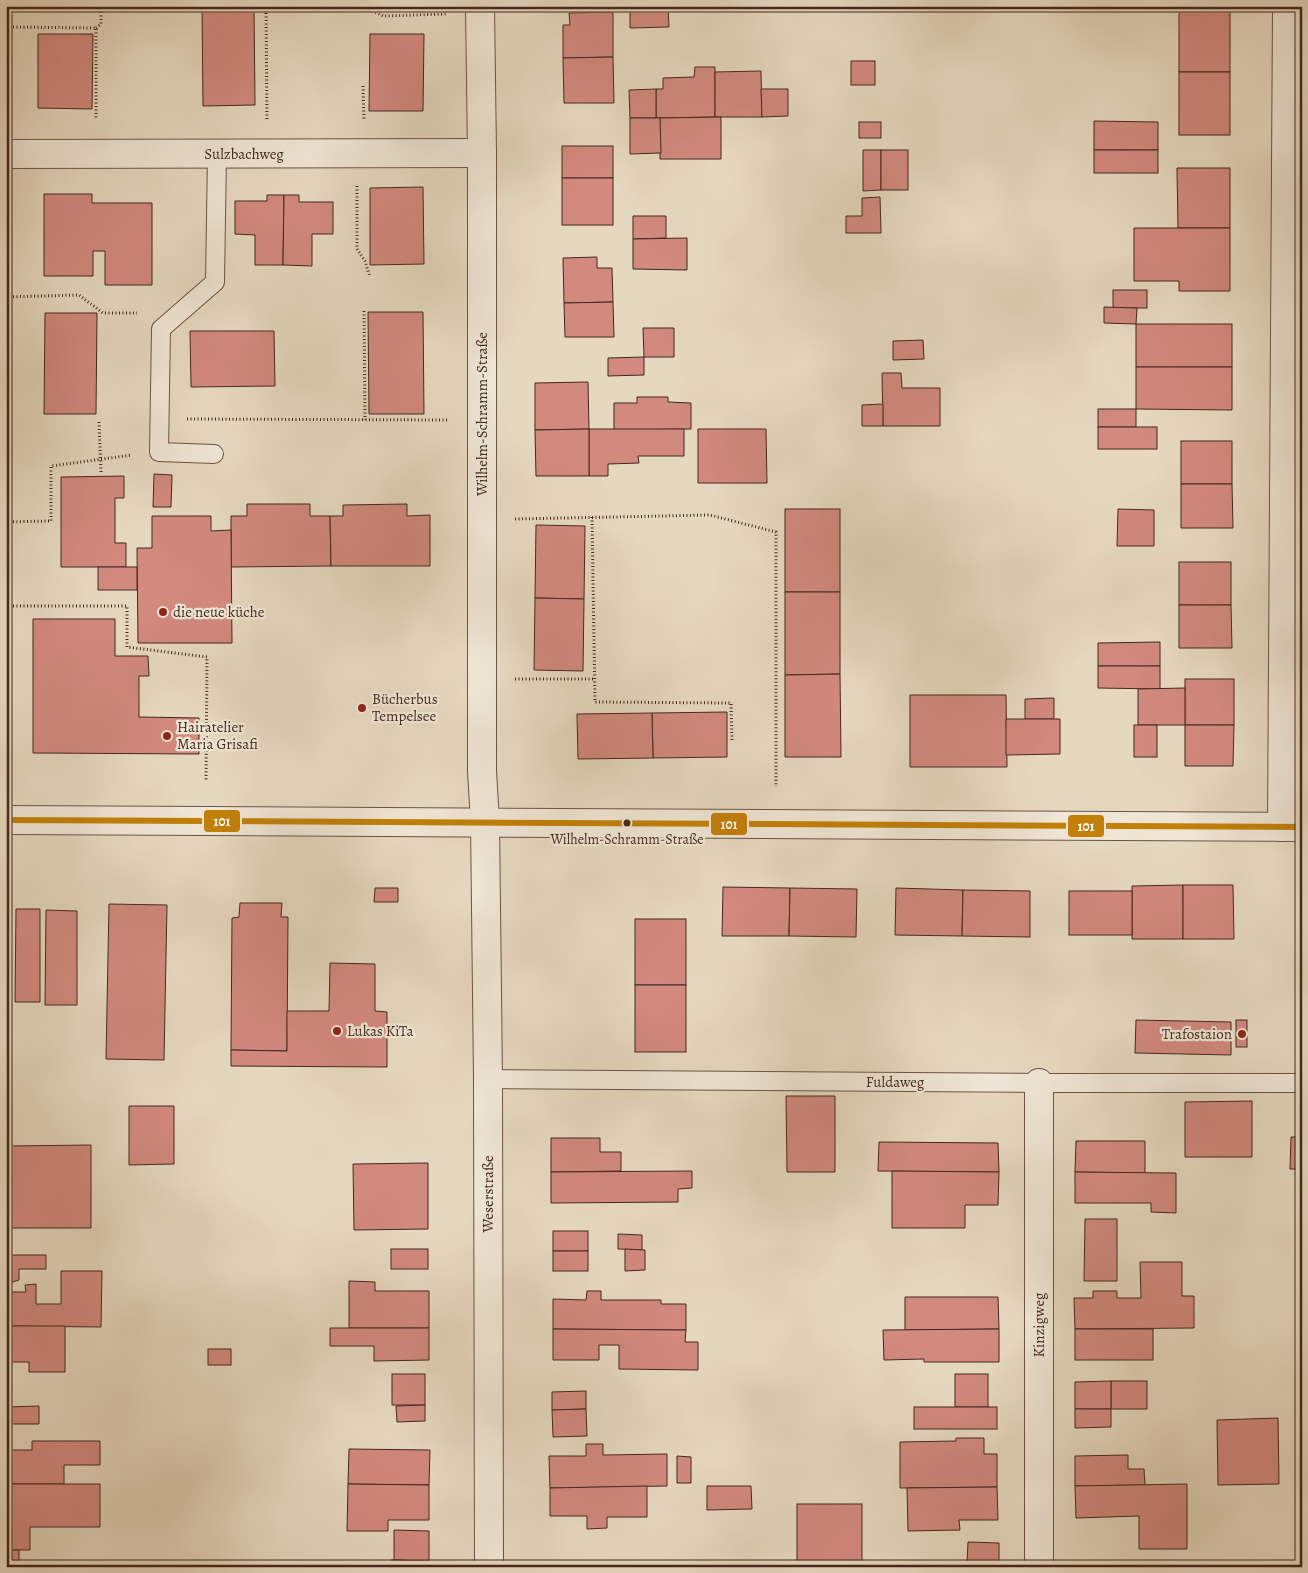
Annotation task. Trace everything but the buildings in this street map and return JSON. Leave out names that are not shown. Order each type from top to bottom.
[{"type":"street","points":[[6,820],[1292,827],[1287,6]]},
{"type":"street","name":"Wilhelm-Schramm-Straße","points":[[480,10],[482,153],[482,771],[485,822]]},
{"type":"street","name":"Sulzbachweg","points":[[6,154],[482,153]]},
{"type":"street","name":"Weserstraße","points":[[485,822],[488,1079],[489,1567]]},
{"type":"street","name":"Kinzigweg","points":[[1039,1083],[1039,1567]]},
{"type":"lane","points":[[214,454],[159,452],[159,419],[160,329],[215,282],[217,154]]},
{"type":"lane","name":"Fuldaweg","points":[[488,1079],[1302,1083]]},
{"type":"path","points":[[6,27],[96,28],[102,24],[101,6]]},
{"type":"path","points":[[266,6],[268,154]]},
{"type":"path","points":[[363,6],[383,16],[480,10]]},
{"type":"path","points":[[96,28],[96,154]]},
{"type":"path","points":[[357,185],[357,249],[365,261],[370,277]]},
{"type":"path","points":[[6,297],[80,295],[103,313],[179,313]]},
{"type":"path","points":[[364,311],[365,420]]},
{"type":"path","points":[[159,419],[482,420]]},
{"type":"path","points":[[99,422],[101,472]]},
{"type":"path","points":[[6,522],[51,521],[51,466],[159,452]]},
{"type":"path","points":[[482,519],[710,514],[776,532],[776,787]]},
{"type":"path","points":[[592,517],[595,702],[731,703],[732,741]]},
{"type":"path","points":[[6,606],[127,606],[127,647],[207,657],[206,780]]},
{"type":"path","points":[[482,680],[594,679]]},
{"type":"transit line","name":"101","points":[[6,820],[1302,827]]},
{"type":"place","name":"die neue küche","points":[[163,612]]},
{"type":"place","name":"Bücherbus Tempelsee","points":[[362,708]]},
{"type":"place","name":"Hairatelier Maria Grisafi","points":[[167,736]]},
{"type":"place","name":"Wilhelm-Schramm-Straße","points":[[627,823]]},
{"type":"place","name":"Lukas KiTa","points":[[337,1031]]},
{"type":"place","name":"Trafostaion","points":[[1242,1034]]}]
